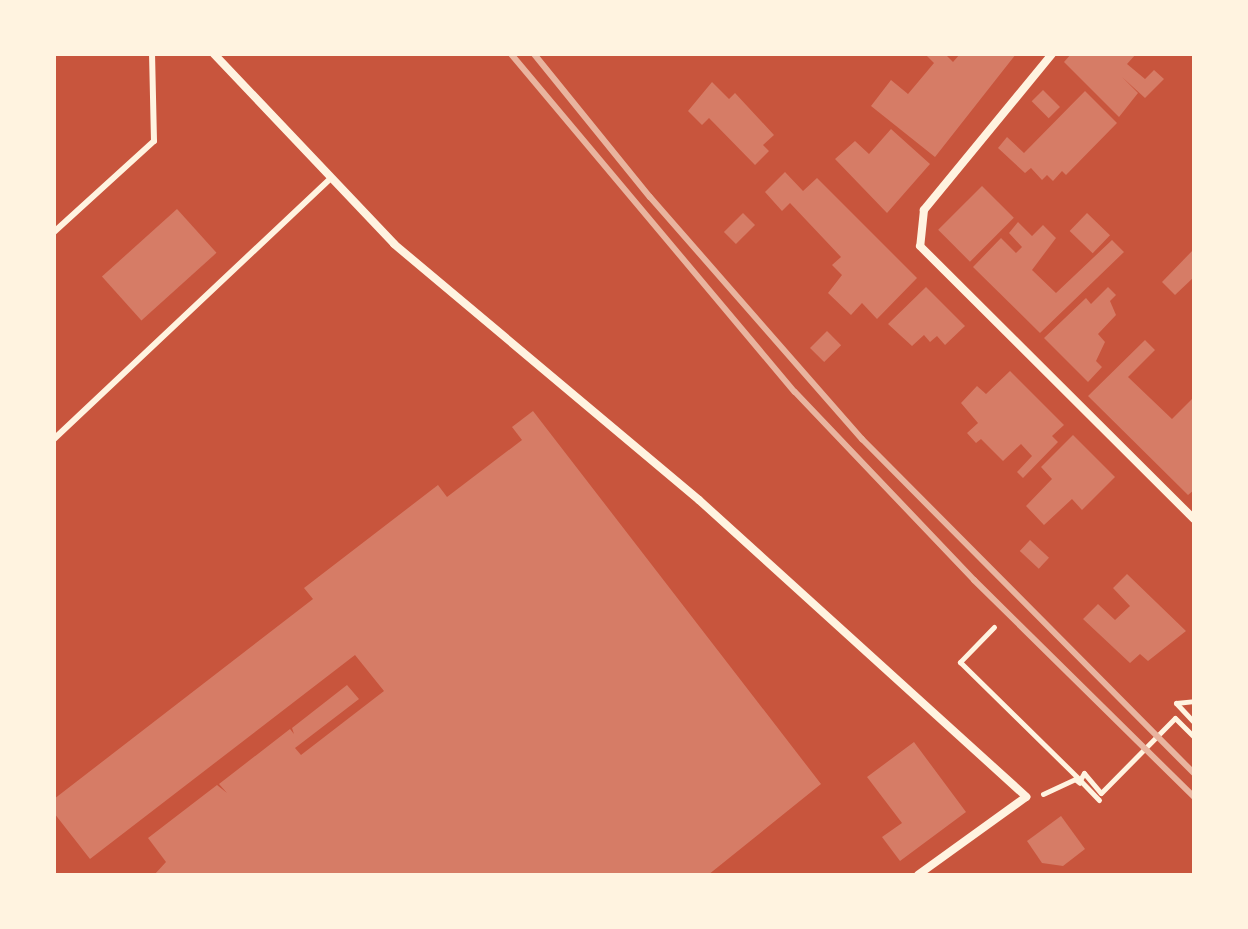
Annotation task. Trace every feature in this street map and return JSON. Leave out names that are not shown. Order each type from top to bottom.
[{"type":"street","points":[[214,54],[394,244],[699,500],[1026,797],[918,875]]},
{"type":"street","points":[[1052,54],[924,210],[920,246],[1194,519]]},
{"type":"lane","points":[[54,232],[154,141],[152,54]]},
{"type":"lane","points":[[54,439],[330,179]]},
{"type":"path","points":[[994,627],[960,662],[1099,800],[1075,779],[1055,792],[1026,797]]},
{"type":"path","points":[[1194,701],[1176,703],[1194,722]]},
{"type":"path","points":[[1080,780],[1084,773],[1101,793],[1175,718],[1194,737]]},
{"type":"building","points":[[925,54],[945,54],[953,62],[960,54],[1016,54],[935,157],[871,106],[891,80],[908,94],[934,63]]},
{"type":"building","points":[[1071,54],[1136,54],[1127,64],[1145,79],[1154,70],[1164,79],[1145,98],[1122,77],[1138,93],[1119,117],[1064,62]]},
{"type":"building","points":[[712,82],[729,99],[735,93],[774,135],[763,145],[769,151],[755,165],[709,118],[702,125],[688,111]]},
{"type":"building","points":[[1043,90],[1060,107],[1049,118],[1032,101]]},
{"type":"building","points":[[1085,91],[1117,123],[1066,175],[1062,171],[1053,181],[1047,175],[1042,180],[1031,168],[1025,173],[998,148],[1007,137],[1024,153]]},
{"type":"building","points":[[891,129],[930,164],[887,213],[835,159],[855,141],[869,154]]},
{"type":"building","points":[[785,172],[803,191],[817,178],[917,278],[877,319],[862,303],[851,315],[828,293],[842,275],[832,265],[841,257],[790,203],[782,211],[765,192]]},
{"type":"building","points":[[982,186],[1014,218],[970,262],[938,230]]},
{"type":"building","points":[[177,209],[216,253],[141,320],[102,277]]},
{"type":"building","points":[[743,213],[755,225],[736,244],[724,232]]},
{"type":"building","points":[[1087,213],[1110,235],[1093,253],[1070,231]]},
{"type":"building","points":[[1018,222],[1032,236],[1043,225],[1056,238],[1032,270],[1056,293],[1112,240],[1124,252],[1040,333],[973,267],[1001,238],[1016,253],[1022,247],[1009,233]]},
{"type":"building","points":[[1194,249],[1194,277],[1175,295],[1162,282]]},
{"type":"building","points":[[926,287],[965,326],[945,345],[937,336],[930,342],[924,335],[912,346],[888,324]]},
{"type":"building","points":[[1108,287],[1116,295],[1110,301],[1116,315],[1098,334],[1105,342],[1096,361],[1102,367],[1088,382],[1044,338],[1086,298],[1091,304]]},
{"type":"building","points":[[827,331],[841,345],[824,362],[810,348]]},
{"type":"building","points":[[1145,340],[1155,350],[1128,377],[1172,419],[1194,397],[1194,490],[1188,495],[1088,396]]},
{"type":"building","points":[[1010,371],[1064,425],[1052,436],[1058,442],[1023,478],[1017,472],[1032,456],[1021,444],[1003,461],[981,439],[976,443],[967,433],[978,423],[961,403],[977,386],[986,394]]},
{"type":"building","points":[[533,411],[821,784],[708,875],[154,875],[166,862],[148,838],[217,785],[227,793],[219,784],[290,729],[294,734],[292,728],[347,685],[359,699],[295,748],[301,755],[384,691],[355,655],[90,859],[54,813],[54,799],[313,599],[304,588],[438,485],[447,497],[522,440],[512,427]]},
{"type":"building","points":[[1073,435],[1115,477],[1082,510],[1072,499],[1044,525],[1026,506],[1052,479],[1041,467]]},
{"type":"building","points":[[1030,540],[1049,558],[1039,569],[1020,551]]},
{"type":"building","points":[[1127,574],[1186,631],[1148,661],[1140,654],[1130,663],[1083,619],[1098,604],[1115,620],[1130,606],[1113,588]]},
{"type":"building","points":[[914,742],[966,812],[900,861],[882,837],[902,823],[867,777]]},
{"type":"building","points":[[1061,816],[1085,849],[1063,866],[1042,863],[1027,841]]},
{"type":"railway","points":[[511,54],[795,392],[974,580],[1194,797]]},
{"type":"railway","points":[[534,54],[650,197],[862,439],[1194,773]]}]
